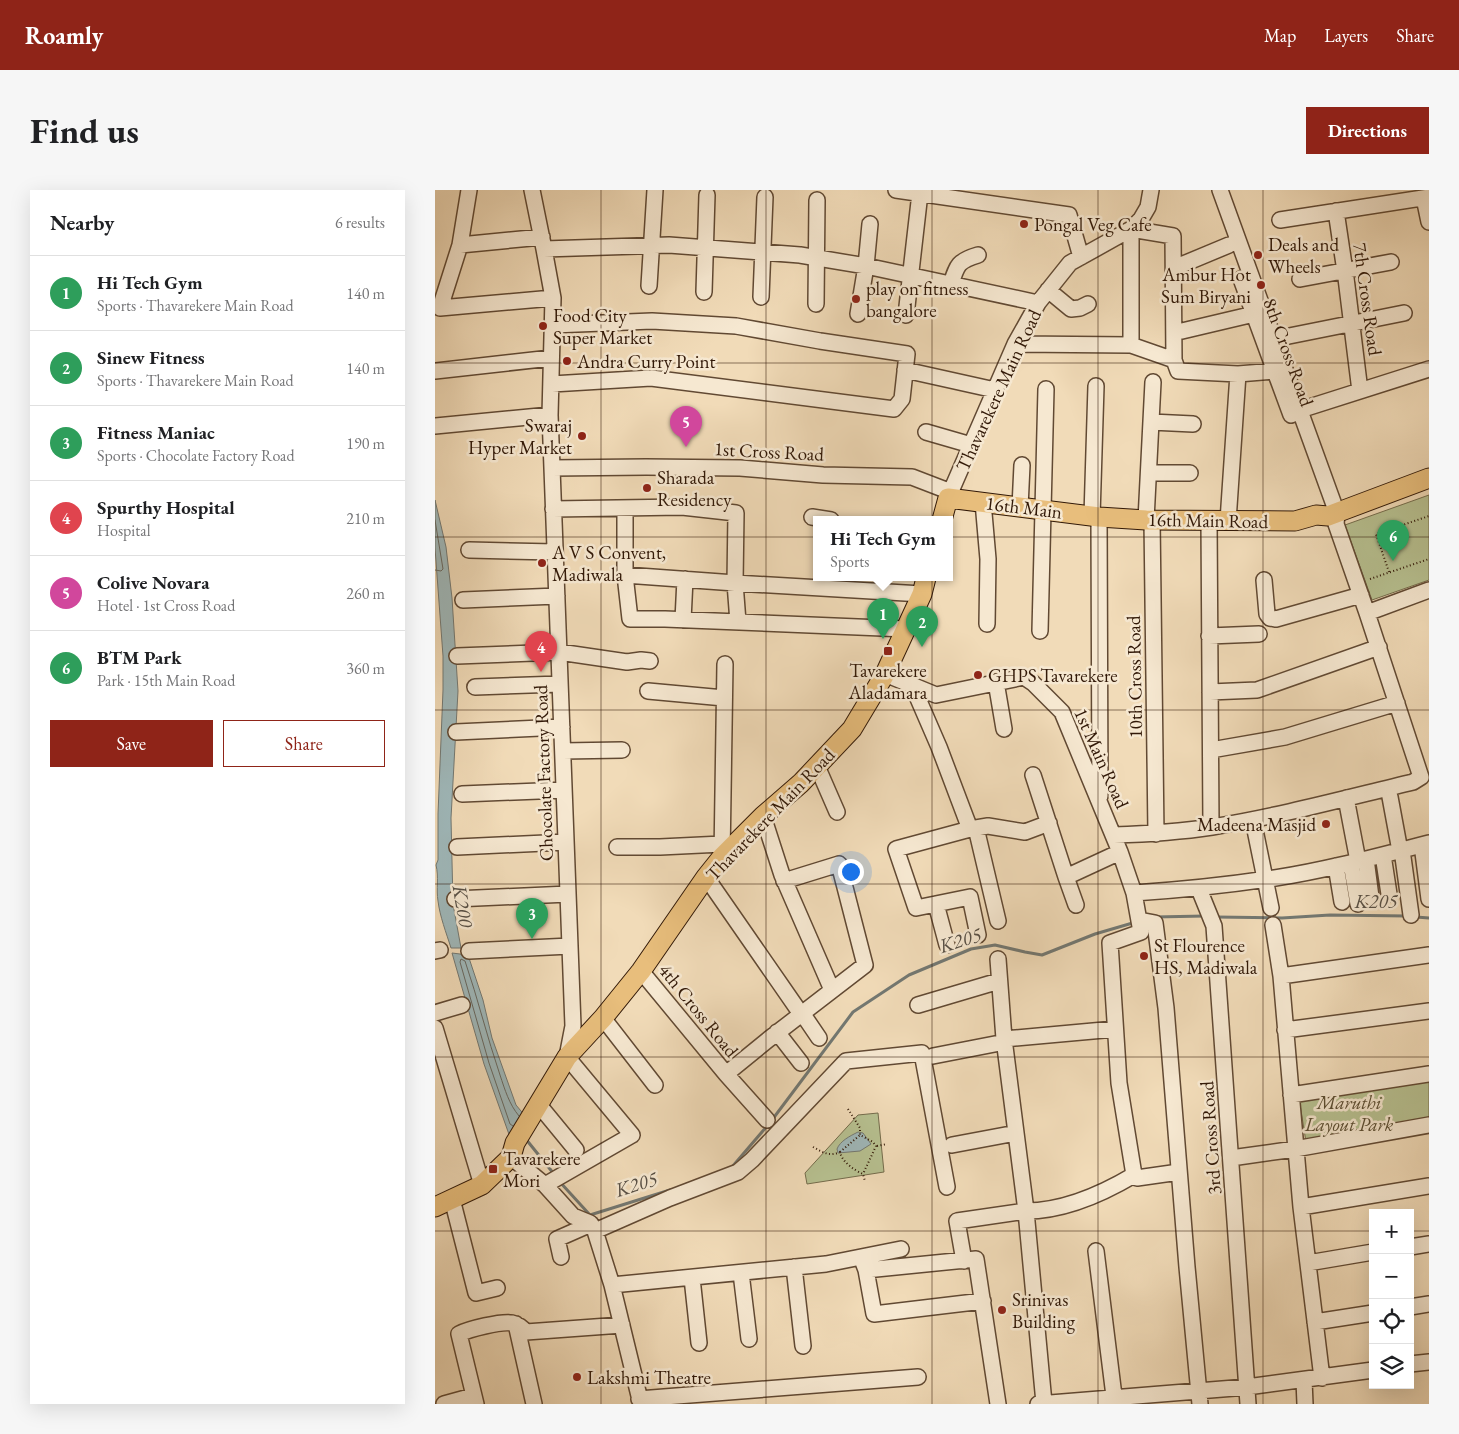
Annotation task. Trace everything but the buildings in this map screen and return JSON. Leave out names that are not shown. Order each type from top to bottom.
[{"type":"main road","name":"16th Main Road","points":[[1330,513],[1429,468]]},
{"type":"main road","name":"16th Main Road","points":[[1096,517],[1149,520],[1295,521],[1330,513],[1429,478]]},
{"type":"main road","name":"16th Main","points":[[949,495],[983,502],[1096,517]]},
{"type":"main road","name":"Thavarekere Main Road","points":[[943,516],[949,495]]},
{"type":"main road","name":"Thavarekere Main Road","points":[[443,1203],[482,1185],[513,1150],[567,1057],[603,1018],[641,971],[706,877],[722,850],[801,784],[852,729],[885,674],[924,586]]},
{"type":"street","points":[[469,190],[460,245],[440,308],[553,298]]},
{"type":"street","name":"Chocolate Factory Road","points":[[531,190],[553,298],[550,415],[573,1026],[567,1057]]},
{"type":"street","points":[[649,286],[655,190]]},
{"type":"street","points":[[896,190],[1069,214],[1081,257]]},
{"type":"street","name":"Thavarekere Main Road","points":[[949,495],[1015,344],[1038,303],[1070,263],[1131,229],[1141,219],[1148,207],[1151,190]]},
{"type":"street","name":"8th Cross Road","points":[[1209,190],[1274,371],[1359,589],[1421,777],[1413,782],[1346,798]]},
{"type":"street","name":"8th Cross Road","points":[[1220,190],[1300,410],[1330,513]]},
{"type":"street","points":[[905,316],[920,193]]},
{"type":"street","points":[[703,292],[707,195]]},
{"type":"street","points":[[761,297],[765,197]]},
{"type":"street","points":[[1280,220],[1427,198],[1429,222]]},
{"type":"street","points":[[816,304],[817,200]]},
{"type":"street","name":"7th Cross Road","points":[[1336,212],[1360,391]]},
{"type":"street","points":[[858,314],[866,266],[870,224]]},
{"type":"street","points":[[1131,345],[1131,229],[1173,236],[1174,360],[1178,371],[1239,374],[1274,371]]},
{"type":"street","points":[[460,245],[543,243],[651,246],[706,248],[817,257],[911,275],[1038,303]]},
{"type":"street","points":[[1181,264],[1229,245]]},
{"type":"street","points":[[951,284],[960,262],[978,255]]},
{"type":"street","points":[[1300,279],[1391,262]]},
{"type":"street","points":[[1047,290],[1071,309],[1080,308],[1088,304]]},
{"type":"street","points":[[1274,339],[1404,313]]},
{"type":"street","points":[[1183,331],[1254,314]]},
{"type":"street","points":[[552,384],[651,378],[894,409],[902,399],[907,354],[736,326],[652,321],[553,325]]},
{"type":"street","points":[[1015,344],[1131,345],[1174,360]]},
{"type":"street","points":[[435,371],[551,358]]},
{"type":"street","points":[[1300,410],[1429,369]]},
{"type":"street","points":[[905,370],[995,390]]},
{"type":"street","points":[[1228,521],[1239,374]]},
{"type":"street","name":"10th Cross Road","points":[[1153,382],[1149,520],[1156,834]]},
{"type":"street","points":[[1096,386],[1096,517],[1101,805]]},
{"type":"street","points":[[1040,631],[1046,389]]},
{"type":"street","points":[[435,426],[550,415]]},
{"type":"street","points":[[1151,422],[1193,424]]},
{"type":"street","points":[[926,432],[971,446]]},
{"type":"street","points":[[1020,507],[1022,465]]},
{"type":"street","name":"1st Cross Road","points":[[552,468],[731,468],[912,477],[949,495]]},
{"type":"street","points":[[1149,473],[1190,474]]},
{"type":"street","points":[[983,502],[988,559],[987,624]]},
{"type":"street","points":[[553,510],[682,507],[736,513],[735,584],[738,622]]},
{"type":"street","points":[[625,508],[625,575],[630,619],[906,629]]},
{"type":"street","points":[[1209,521],[1211,827]]},
{"type":"street","points":[[469,550],[555,552]]},
{"type":"street","points":[[625,575],[735,584],[924,586]]},
{"type":"street","points":[[683,620],[685,579]]},
{"type":"street","points":[[1264,580],[1267,614],[1270,618],[1276,618],[1359,589]]},
{"type":"street","points":[[1367,613],[1429,590]]},
{"type":"street","points":[[463,600],[557,596]]},
{"type":"street","points":[[1209,636],[1259,634]]},
{"type":"street","points":[[1210,692],[1257,690],[1379,648]]},
{"type":"street","points":[[457,656],[559,652],[627,662],[641,660],[650,662]]},
{"type":"street","points":[[617,847],[722,850],[725,664]]},
{"type":"street","name":"1st Main Road","points":[[885,674],[936,695],[1024,677],[1033,683],[1062,712],[1120,852],[1134,893],[1139,920]]},
{"type":"street","points":[[996,682],[1004,729]]},
{"type":"street","points":[[475,687],[560,684]]},
{"type":"street","points":[[913,687],[973,828],[999,921]]},
{"type":"street","points":[[648,691],[724,698]]},
{"type":"street","points":[[1211,750],[1285,737],[1397,703]]},
{"type":"street","points":[[457,732],[562,726]]},
{"type":"street","points":[[563,751],[622,750]]},
{"type":"street","points":[[817,766],[837,812]]},
{"type":"street","points":[[1033,775],[1076,906]]},
{"type":"street","points":[[462,794],[564,790]]},
{"type":"street","points":[[1390,797],[1401,850],[1411,915]]},
{"type":"street","points":[[1113,835],[1156,834],[1211,827],[1253,820],[1346,798],[1359,861],[1371,896]]},
{"type":"street","points":[[763,816],[784,880],[832,990]]},
{"type":"street","points":[[1253,820],[1271,908]]},
{"type":"street","points":[[978,935],[970,897],[916,908],[896,849],[973,828],[988,826],[1025,832],[1049,824]]},
{"type":"street","points":[[457,847],[566,842]]},
{"type":"street","points":[[1134,893],[1199,889],[1265,880],[1359,861],[1426,844],[1429,899]]},
{"type":"street","points":[[1066,877],[1120,852]]},
{"type":"street","points":[[1383,855],[1389,894]]},
{"type":"street","points":[[1358,904],[1359,861]]},
{"type":"street","points":[[725,1074],[865,965],[839,864],[784,880]]},
{"type":"street","points":[[1336,866],[1342,902]]},
{"type":"street","points":[[706,877],[819,1038]]},
{"type":"street","name":"3rd Cross Road","points":[[1199,889],[1214,926],[1248,1404]]},
{"type":"street","points":[[455,899],[568,894]]},
{"type":"street","points":[[936,904],[947,945]]},
{"type":"street","points":[[1134,1175],[1119,1083],[1110,944],[1141,932],[1139,920],[1155,923],[1165,1008],[1199,1397]]},
{"type":"street","points":[[1273,925],[1281,976],[1301,1207],[1322,1378]]},
{"type":"street","points":[[469,951],[570,946]]},
{"type":"street","points":[[1281,976],[1429,955]]},
{"type":"street","points":[[998,959],[1005,1041],[1026,1210],[1044,1404]]},
{"type":"street","name":"4th Cross Road","points":[[641,971],[725,1074],[767,1120]]},
{"type":"street","points":[[918,1004],[999,981]]},
{"type":"street","points":[[435,1013],[462,1006]]},
{"type":"street","points":[[1285,1030],[1429,1011]]},
{"type":"street","points":[[603,1018],[655,1085]]},
{"type":"street","points":[[435,1028],[482,1185]]},
{"type":"street","points":[[933,1056],[1005,1041],[1115,1029]]},
{"type":"street","points":[[777,1032],[801,1064]]},
{"type":"street","points":[[561,1256],[557,1239],[737,1172],[752,1160],[846,1061],[922,1053],[947,1187]]},
{"type":"street","points":[[545,1185],[632,1135],[567,1057]]},
{"type":"street","points":[[1291,1094],[1429,1074]]},
{"type":"street","points":[[534,1112],[576,1150]]},
{"type":"street","points":[[1231,1158],[1295,1150],[1429,1125]]},
{"type":"street","points":[[952,1145],[1016,1133]]},
{"type":"street","points":[[513,1150],[573,1216],[592,1226],[612,1285],[640,1401],[918,1377]]},
{"type":"street","points":[[1134,1175],[1137,1178],[1179,1172]]},
{"type":"street","points":[[964,1261],[957,1221],[1026,1210],[1041,1211],[1113,1188],[1134,1175]]},
{"type":"street","points":[[1301,1207],[1429,1186]]},
{"type":"street","points":[[443,1203],[476,1293],[497,1288]]},
{"type":"street","points":[[1414,1246],[1429,1244]]},
{"type":"street","points":[[864,1264],[901,1249]]},
{"type":"street","points":[[1096,1251],[1115,1401]]},
{"type":"street","points":[[1308,1263],[1369,1253]]},
{"type":"street","points":[[612,1285],[826,1264],[964,1261],[976,1259],[998,1404]]},
{"type":"street","points":[[864,1264],[874,1314],[983,1301]]},
{"type":"street","points":[[795,1267],[803,1346]]},
{"type":"street","points":[[741,1273],[749,1339]]},
{"type":"street","points":[[692,1278],[699,1343]]},
{"type":"street","points":[[1414,1306],[1429,1304]]},
{"type":"street","points":[[1315,1322],[1369,1314]]},
{"type":"street","points":[[444,1404],[474,1400],[459,1334],[469,1330],[509,1323],[516,1324],[526,1332],[622,1325]]},
{"type":"street","points":[[516,1324],[534,1404]]},
{"type":"street","points":[[1414,1364],[1429,1362]]},
{"type":"street","points":[[1038,1404],[1199,1397],[1247,1387],[1369,1371]]},
{"type":"street","points":[[1304,1380],[1305,1404]]},
{"type":"path","points":[[1389,572],[1376,534],[1429,516]]},
{"type":"path","points":[[1359,589],[1389,572],[1429,559]]},
{"type":"path","points":[[813,1147],[827,1154],[834,1155],[860,1135],[860,1128],[848,1109]]},
{"type":"path","points":[[860,1135],[873,1142],[876,1146]]},
{"type":"path","points":[[876,1146],[887,1144]]},
{"type":"path","points":[[865,1181],[863,1174],[876,1146]]},
{"type":"path","points":[[840,1152],[843,1160],[863,1174]]},
{"type":"green space","points":[[1429,495],[1429,580],[1372,600],[1345,525]]},
{"type":"green space","name":"Maruthi Layout Park","points":[[1429,1077],[1429,1122],[1306,1142],[1299,1098]]},
{"type":"green space","points":[[878,1113],[884,1172],[807,1184],[805,1173],[858,1115]]},
{"type":"water","points":[[435,500],[446,547],[452,598],[458,691],[451,818],[453,904],[461,948],[451,948],[437,896],[436,865],[438,860],[443,656],[435,548]]},
{"type":"water","points":[[452,953],[468,955],[483,1000],[492,1038],[516,1105],[526,1117],[511,1140],[484,1064]]},
{"type":"water","points":[[858,1132],[863,1133],[871,1144],[860,1151],[838,1153],[837,1149],[840,1144]]},
{"type":"waterway","name":"K205","points":[[1154,917],[1205,916]]},
{"type":"waterway","name":"K205","points":[[1216,917],[1407,916]]},
{"type":"waterway","name":"K205","points":[[1416,917],[1429,918]]},
{"type":"waterway","name":"K205","points":[[772,1120],[853,1012],[909,975],[971,949],[995,945],[1042,955],[1095,934],[1136,922]]},
{"type":"waterway","name":"K205","points":[[732,1167],[768,1125]]},
{"type":"waterway","name":"K200","points":[[525,1138],[554,1174]]},
{"type":"waterway","name":"K205","points":[[559,1181],[590,1215],[670,1190]]},
{"type":"place","name":"Pongal Veg Cafe","points":[[1024,224]]},
{"type":"place","name":"Deals and Wheels","points":[[1258,255]]},
{"type":"place","name":"Ambur Hot Sum Biryani","points":[[1261,285]]},
{"type":"place","name":"play on fitness bangalore","points":[[856,299]]},
{"type":"place","name":"Food City Super Market","points":[[543,326]]},
{"type":"place","name":"Andra Curry Point","points":[[567,361]]},
{"type":"place","name":"Swaraj Hyper Market","points":[[582,436]]},
{"type":"place","name":"Colive Novara","points":[[686,447]]},
{"type":"place","name":"Sharada Residency","points":[[647,488]]},
{"type":"place","name":"BTM Park","points":[[1393,561]]},
{"type":"place","name":"A V S Convent, Madiwala","points":[[542,563]]},
{"type":"place","name":"Hi Tech Gym","points":[[883,639]]},
{"type":"place","name":"Sinew Fitness","points":[[922,647]]},
{"type":"place","name":"Tavarekere Aladamara","points":[[888,651]]},
{"type":"place","name":"Spurthy Hospital","points":[[541,672]]},
{"type":"place","name":"GHPS Tavarekere","points":[[978,675]]},
{"type":"place","name":"Madeena Masjid","points":[[1326,824]]},
{"type":"place","name":"Fitness Maniac","points":[[532,939]]},
{"type":"place","name":"St Flourence HS, Madiwala","points":[[1144,956]]},
{"type":"place","name":"Tavarekere Mori","points":[[493,1169]]},
{"type":"place","name":"Srinivas Building","points":[[1002,1310]]},
{"type":"place","name":"Lakshmi Theatre","points":[[577,1377]]}]
